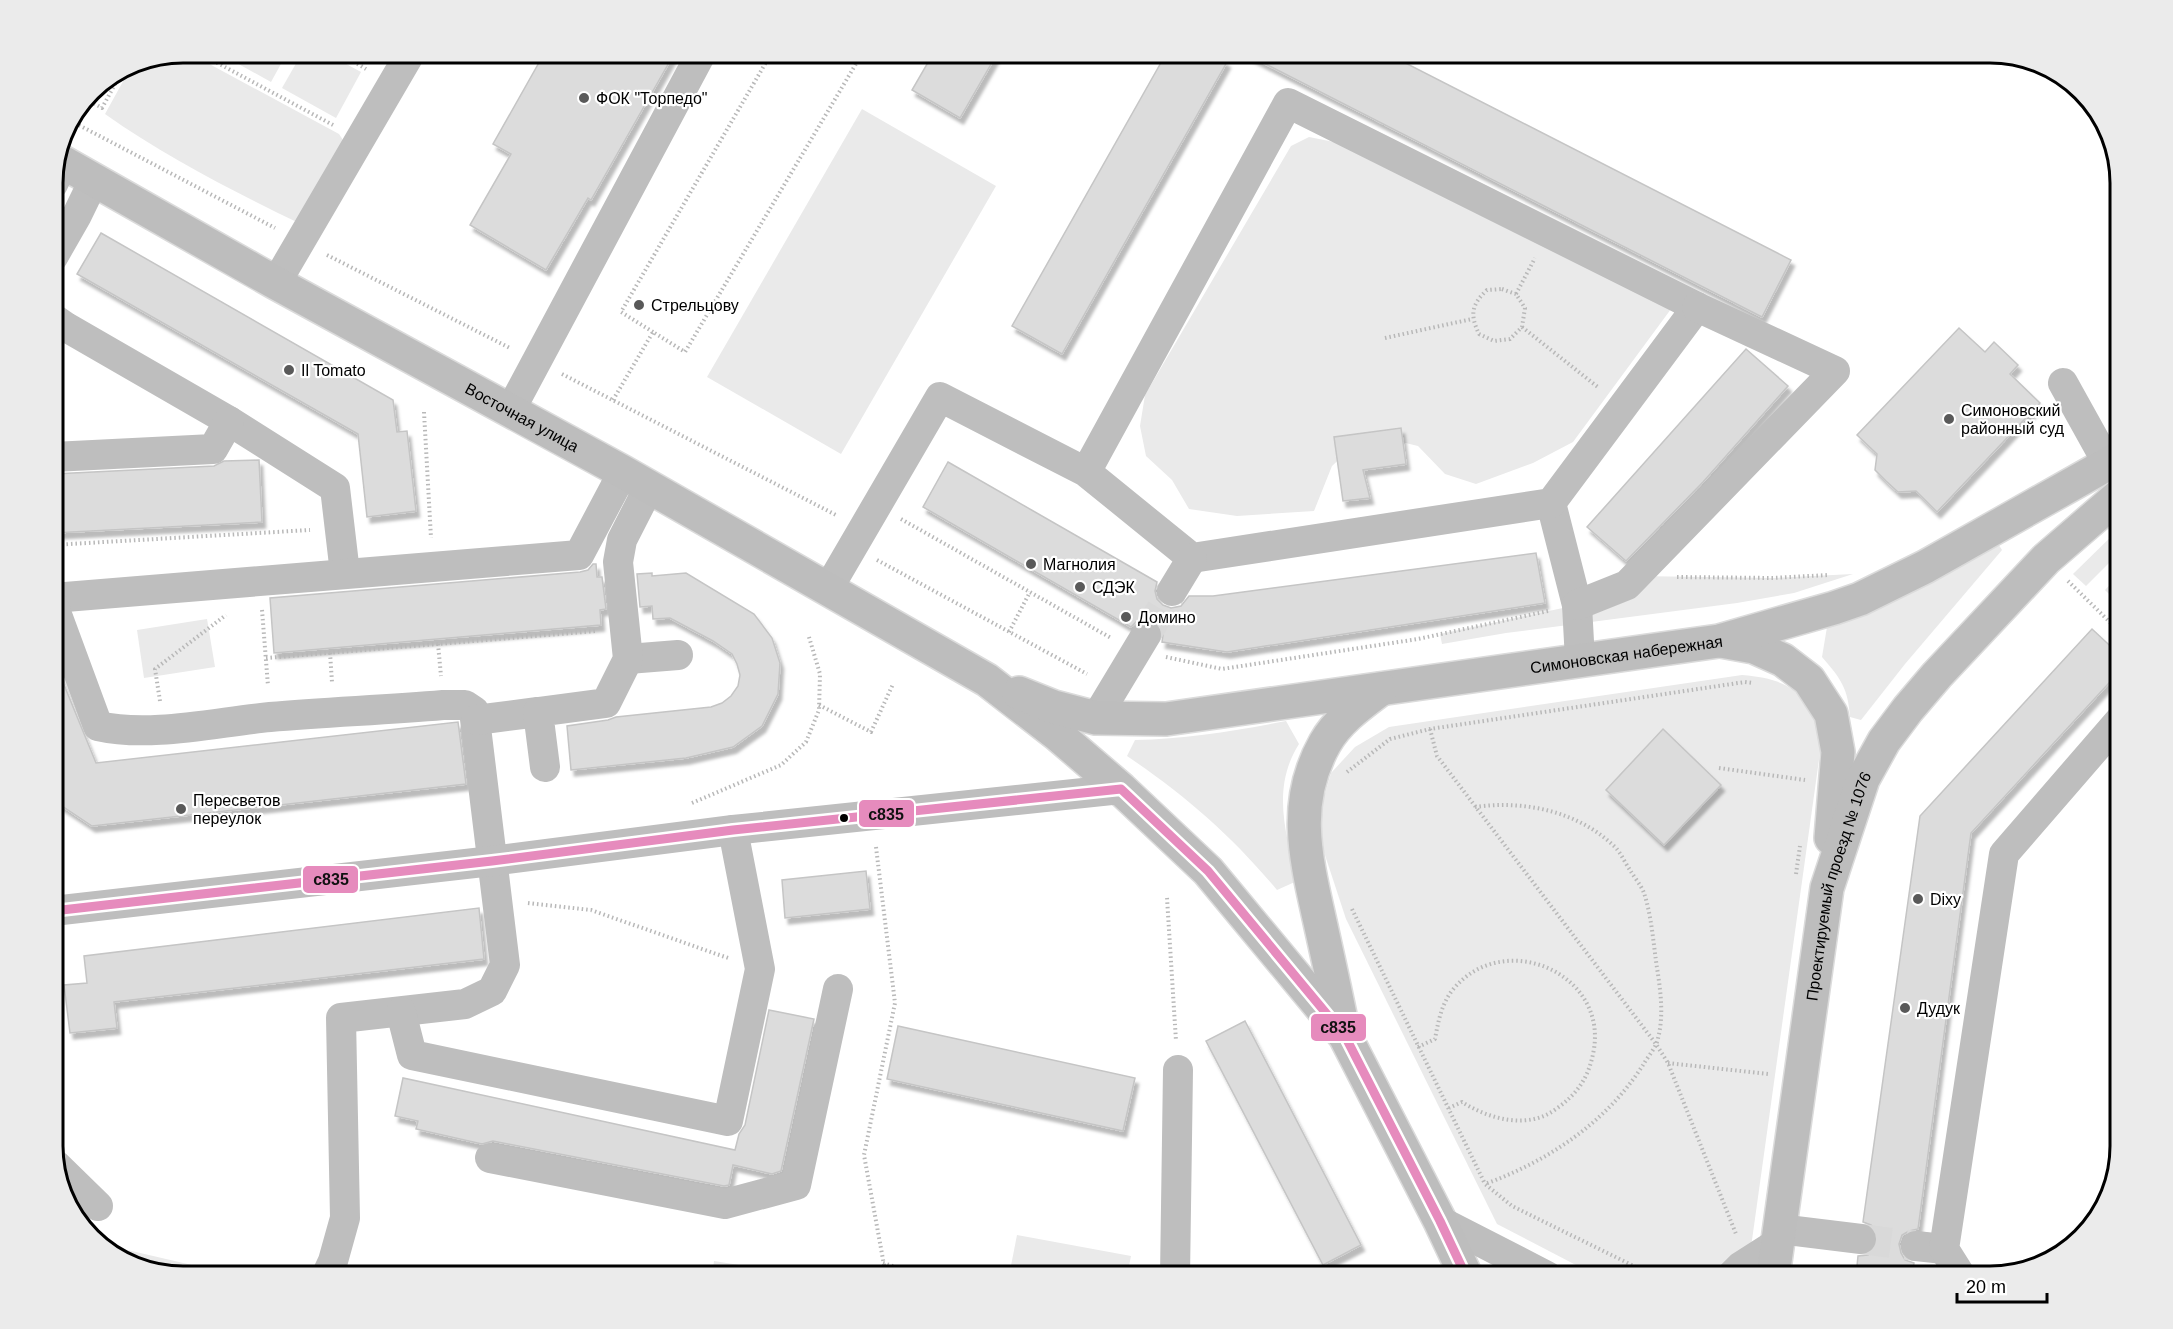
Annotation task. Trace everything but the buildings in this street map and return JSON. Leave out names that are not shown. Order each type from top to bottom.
[{"type":"main road","name":"Восточная улица","points":[[64,170],[94,180],[276,283],[636,479],[987,680],[1054,707],[1096,718]]},
{"type":"main road","name":"Симоновская набережная","points":[[1096,718],[1166,719],[1719,641],[1834,608],[1860,598],[1925,567],[2110,463]]},
{"type":"main road","name":"Проектируемый проезд № 1076","points":[[1774,1266],[1827,888],[1863,779],[1884,741],[1937,675],[2055,568],[2110,506]]},
{"type":"main road","points":[[1719,641],[1754,647],[1783,660],[1809,680],[1831,714],[1838,752],[1827,888]]},
{"type":"main road","name":"Восточная улица","points":[[987,680],[1058,735],[1121,789],[1208,871],[1345,1036],[1461,1266]]},
{"type":"main road","points":[[1345,1036],[1305,851],[1305,811],[1309,777],[1326,741],[1351,712],[1381,689]]},
{"type":"street","points":[[276,283],[405,63]]},
{"type":"street","points":[[510,411],[696,63]]},
{"type":"street","points":[[1086,472],[1288,103],[1697,307],[1835,371],[1627,585],[1577,605]]},
{"type":"street","points":[[63,240],[94,180]]},
{"type":"street","points":[[828,589],[940,398],[1086,472],[1192,558],[1551,503],[1697,307]]},
{"type":"street","points":[[63,325],[229,422],[335,488],[345,573]]},
{"type":"street","points":[[2064,383],[2110,455]]},
{"type":"street","points":[[63,456],[213,449],[229,422]]},
{"type":"street","points":[[63,597],[579,555],[636,479]]},
{"type":"street","points":[[476,720],[606,703],[628,659],[618,562],[636,479]]},
{"type":"street","points":[[1551,503],[1577,605],[1580,660]]},
{"type":"street","points":[[1172,591],[1192,558]]},
{"type":"street","points":[[63,631],[98,726],[118,730],[164,729],[270,717],[465,705],[474,711],[505,964],[492,991],[465,1004],[341,1018],[345,1218],[331,1266]]},
{"type":"street","points":[[1096,718],[1146,635]]},
{"type":"street","points":[[628,659],[678,655]]},
{"type":"street","points":[[538,712],[545,766]]},
{"type":"street","points":[[1950,1266],[1930,1247],[2004,854],[2110,732]]},
{"type":"street","points":[[63,910],[492,861],[734,830],[1121,789]]},
{"type":"street","points":[[401,1011],[412,1055],[728,1121],[760,969],[734,830]]},
{"type":"street","points":[[490,1158],[725,1204],[796,1185],[838,989]]},
{"type":"street","points":[[1175,1266],[1178,1070]]},
{"type":"street","points":[[64,1165],[89,1168]]},
{"type":"street","points":[[66,1174],[98,1206]]},
{"type":"street","points":[[1440,1221],[1528,1266]]},
{"type":"street","points":[[1743,1266],[1778,1237],[1861,1239]]},
{"type":"path","points":[[217,63],[360,140]]},
{"type":"path","points":[[766,63],[621,312],[685,352],[856,63]]},
{"type":"path","points":[[94,103],[102,108],[114,85]]},
{"type":"path","points":[[1516,294],[1548,233]]},
{"type":"path","points":[[1502,289],[1516,294],[1525,308],[1522,327],[1510,339],[1494,341],[1479,334],[1472,319],[1476,300],[1487,290],[1502,289]]},
{"type":"path","points":[[1385,338],[1472,319]]},
{"type":"path","points":[[1522,327],[1622,407]]},
{"type":"path","points":[[613,400],[653,332]]},
{"type":"path","points":[[487,336],[613,400],[858,538],[1009,632],[1113,688]]},
{"type":"path","points":[[424,412],[432,566]]},
{"type":"path","points":[[63,544],[340,529]]},
{"type":"path","points":[[2055,568],[2110,622]]},
{"type":"path","points":[[1636,576],[1773,578],[1830,575]]},
{"type":"path","points":[[270,582],[260,589],[270,717]]},
{"type":"path","points":[[1009,632],[1030,592]]},
{"type":"path","points":[[1418,639],[1577,605]]},
{"type":"path","points":[[164,729],[155,669],[231,610]]},
{"type":"path","points":[[266,658],[605,630]]},
{"type":"path","points":[[686,806],[781,765],[806,742],[819,705],[820,674],[809,637]]},
{"type":"path","points":[[1340,778],[1390,739],[1430,729],[1745,682],[1755,683]]},
{"type":"path","points":[[819,705],[871,732],[893,684]]},
{"type":"path","points":[[1430,729],[1437,756],[1656,1044],[1668,1063],[1743,1250],[1738,1266]]},
{"type":"path","points":[[1719,768],[1809,781]]},
{"type":"path","points":[[1475,807],[1517,805],[1550,811],[1586,825],[1616,848],[1644,892],[1652,931],[1662,1017],[1656,1044],[1633,1081],[1592,1122],[1544,1159],[1485,1184]]},
{"type":"path","points":[[1796,875],[1801,839]]},
{"type":"path","points":[[876,847],[895,1004],[864,1155],[884,1266]]},
{"type":"path","points":[[1167,898],[1178,1070]]},
{"type":"path","points":[[497,899],[591,910],[760,969]]},
{"type":"path","points":[[1351,906],[1485,1184],[1512,1206],[1634,1266]]},
{"type":"path","points":[[1418,1047],[1435,1039],[1439,1014],[1451,992],[1469,975],[1492,963],[1516,960],[1541,964],[1564,975],[1581,993],[1593,1016],[1596,1044],[1590,1071],[1576,1094],[1553,1111],[1527,1120],[1500,1119],[1462,1102],[1449,1108]]},
{"type":"path","points":[[1766,1086],[1769,1062]]},
{"type":"path","points":[[1668,1063],[1768,1074]]},
{"type":"path","points":[[883,1263],[893,1266]]},
{"type":"shaded area","points":[[208,63],[339,134],[347,146],[303,225],[177,160],[105,114],[125,78],[137,72],[160,65]]},
{"type":"shaded area","points":[[237,63],[281,63],[271,82]]},
{"type":"shaded area","points":[[296,63],[344,63],[361,72],[336,118],[282,88]]},
{"type":"shaded area","points":[[862,109],[996,186],[841,454],[707,377]]},
{"type":"shaded area","points":[[1309,137],[1349,145],[1671,309],[1573,442],[1533,463],[1476,484],[1445,474],[1418,446],[1389,439],[1362,438],[1332,466],[1314,511],[1237,516],[1189,509],[1172,480],[1146,456],[1140,426],[1145,395],[1291,146]]},
{"type":"shaded area","points":[[2110,538],[2110,562],[2086,586],[2073,574]]},
{"type":"shaded area","points":[[1995,539],[2002,550],[1905,664],[1861,720],[1850,717],[1842,684],[1822,657],[1827,627],[1879,607]]},
{"type":"shaded area","points":[[1853,574],[1794,593],[1737,603],[1506,633],[1442,644],[1440,634],[1577,605],[1636,576],[1773,578]]},
{"type":"shaded area","points":[[2110,585],[2110,595],[2105,590]]},
{"type":"shaded area","points":[[207,619],[215,667],[144,678],[137,630]]},
{"type":"shaded area","points":[[1742,675],[1782,684],[1792,689],[1808,706],[1823,731],[1748,1266],[1578,1266],[1497,1224],[1346,919],[1321,843],[1321,807],[1331,773],[1355,747],[1389,727]]},
{"type":"shaded area","points":[[1286,721],[1299,744],[1290,761],[1283,794],[1285,829],[1297,881],[1277,890],[1207,817],[1127,756],[1135,740],[1210,734]]},
{"type":"shaded area","points":[[1017,1235],[1131,1256],[1129,1266],[1011,1266]]},
{"type":"shaded area","points":[[121,1248],[196,1266],[152,1262]]},
{"type":"shaded area","points":[[714,1261],[746,1266],[713,1266]]},
{"type":"tunnel","points":[[1146,635],[1172,591]]},
{"type":"tunnel","points":[[1861,1239],[1916,1246]]},
{"type":"transit line","name":"с835","points":[[63,910],[492,861],[733,830],[1121,789],[1208,871],[1345,1036],[1461,1266]]},
{"type":"place","name":"ФОК \"Торпедо\"","points":[[584,98]]},
{"type":"place","name":"Стрельцову","points":[[639,305]]},
{"type":"place","name":"Il Tomato","points":[[289,370]]},
{"type":"place","name":"Симоновский районный суд","points":[[1949,419]]},
{"type":"place","name":"Магнолия","points":[[1031,564]]},
{"type":"place","name":"СДЭК","points":[[1080,587]]},
{"type":"place","name":"Домино","points":[[1126,617]]},
{"type":"place","name":"Пересветов переулок","points":[[181,809]]},
{"type":"place","name":"Dixy","points":[[1918,899]]},
{"type":"place","name":"Дудук","points":[[1905,1008]]}]
